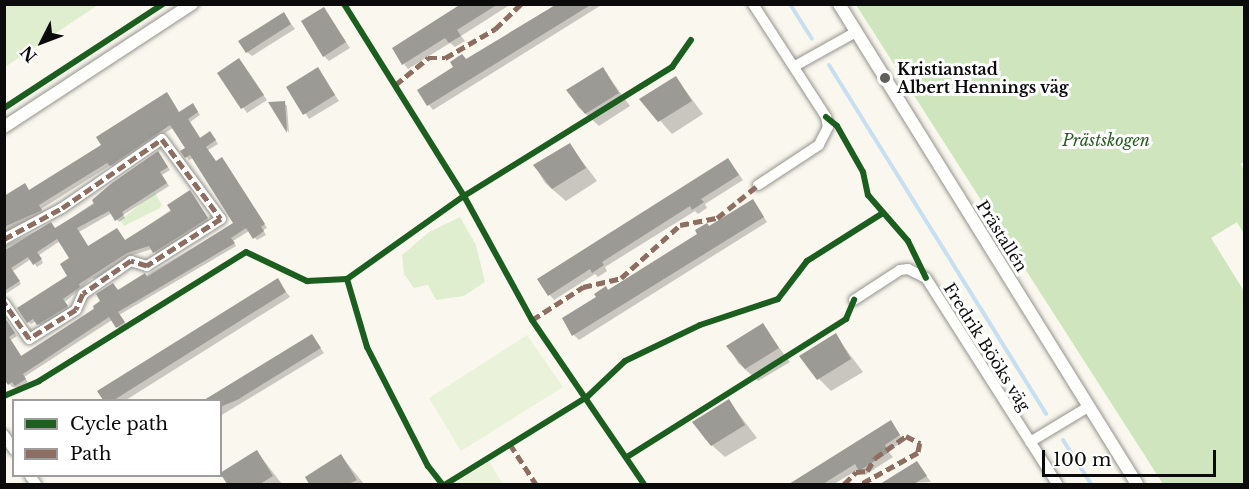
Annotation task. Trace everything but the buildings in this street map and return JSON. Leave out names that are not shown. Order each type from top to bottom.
[{"type":"street","points":[[4,127],[192,4]]},
{"type":"street","points":[[753,4],[826,117],[827,134],[819,145],[758,185]]},
{"type":"street","name":"Prästallén","points":[[839,4],[1137,484]]},
{"type":"street","points":[[795,66],[856,32]]},
{"type":"street","points":[[4,239],[103,182],[106,174],[162,139],[220,219],[147,266],[131,261],[83,294],[76,310],[29,339],[4,303]]},
{"type":"street","name":"Fredrik Bööks väg","points":[[854,300],[900,270],[912,270],[926,278],[1057,484]]},
{"type":"street","points":[[1030,442],[1088,407]]},
{"type":"green space","points":[[5,4],[98,4],[98,5],[5,67]]},
{"type":"green space","name":"Prästskogen","points":[[856,5],[1244,5],[1244,161],[1241,164],[1244,170],[1244,234],[1237,222],[1211,238],[1244,291],[1244,484],[1163,484]]},
{"type":"green space","points":[[155,193],[162,205],[160,208],[124,226],[120,220]]},
{"type":"green space","points":[[460,217],[476,245],[485,282],[464,296],[436,300],[428,285],[414,288],[404,274],[402,255],[429,232]]},
{"type":"green space","points":[[527,335],[563,387],[461,451],[429,398]]},
{"type":"green space","points":[[489,462],[503,484],[458,484],[457,482]]},
{"type":"waterway","points":[[790,4],[812,39]]},
{"type":"waterway","points":[[829,65],[1046,414]]},
{"type":"waterway","points":[[1063,440],[1091,484]]},
{"type":"marked path","points":[[395,85],[428,58],[445,58],[495,29],[521,4]]},
{"type":"marked path","points":[[4,239],[62,208],[162,139],[221,219],[147,266],[131,261],[83,294],[76,310],[29,339],[4,303]]},
{"type":"marked path","points":[[532,320],[583,287],[621,278],[680,225],[717,218],[758,185]]},
{"type":"marked path","points":[[844,484],[856,472],[867,471],[875,458],[906,436],[920,443],[918,453],[862,484]]},
{"type":"marked path","points":[[510,444],[536,484]]},
{"type":"cycle path","points":[[4,108],[163,4]]},
{"type":"cycle path","points":[[344,4],[464,196],[532,320],[644,484]]},
{"type":"cycle path","points":[[4,396],[39,381],[246,252],[307,281],[347,279],[464,196],[672,67],[691,40]]},
{"type":"cycle path","points":[[826,117],[837,126],[863,172],[868,195],[908,241],[926,278]]},
{"type":"cycle path","points":[[446,484],[587,397],[625,361],[700,325],[778,299],[807,261],[883,213]]},
{"type":"cycle path","points":[[347,279],[367,347],[428,466],[442,484]]},
{"type":"cycle path","points":[[627,457],[846,319],[854,300]]},
{"type":"place","name":"Kristianstad Albert Hennings väg","points":[[885,78]]}]
